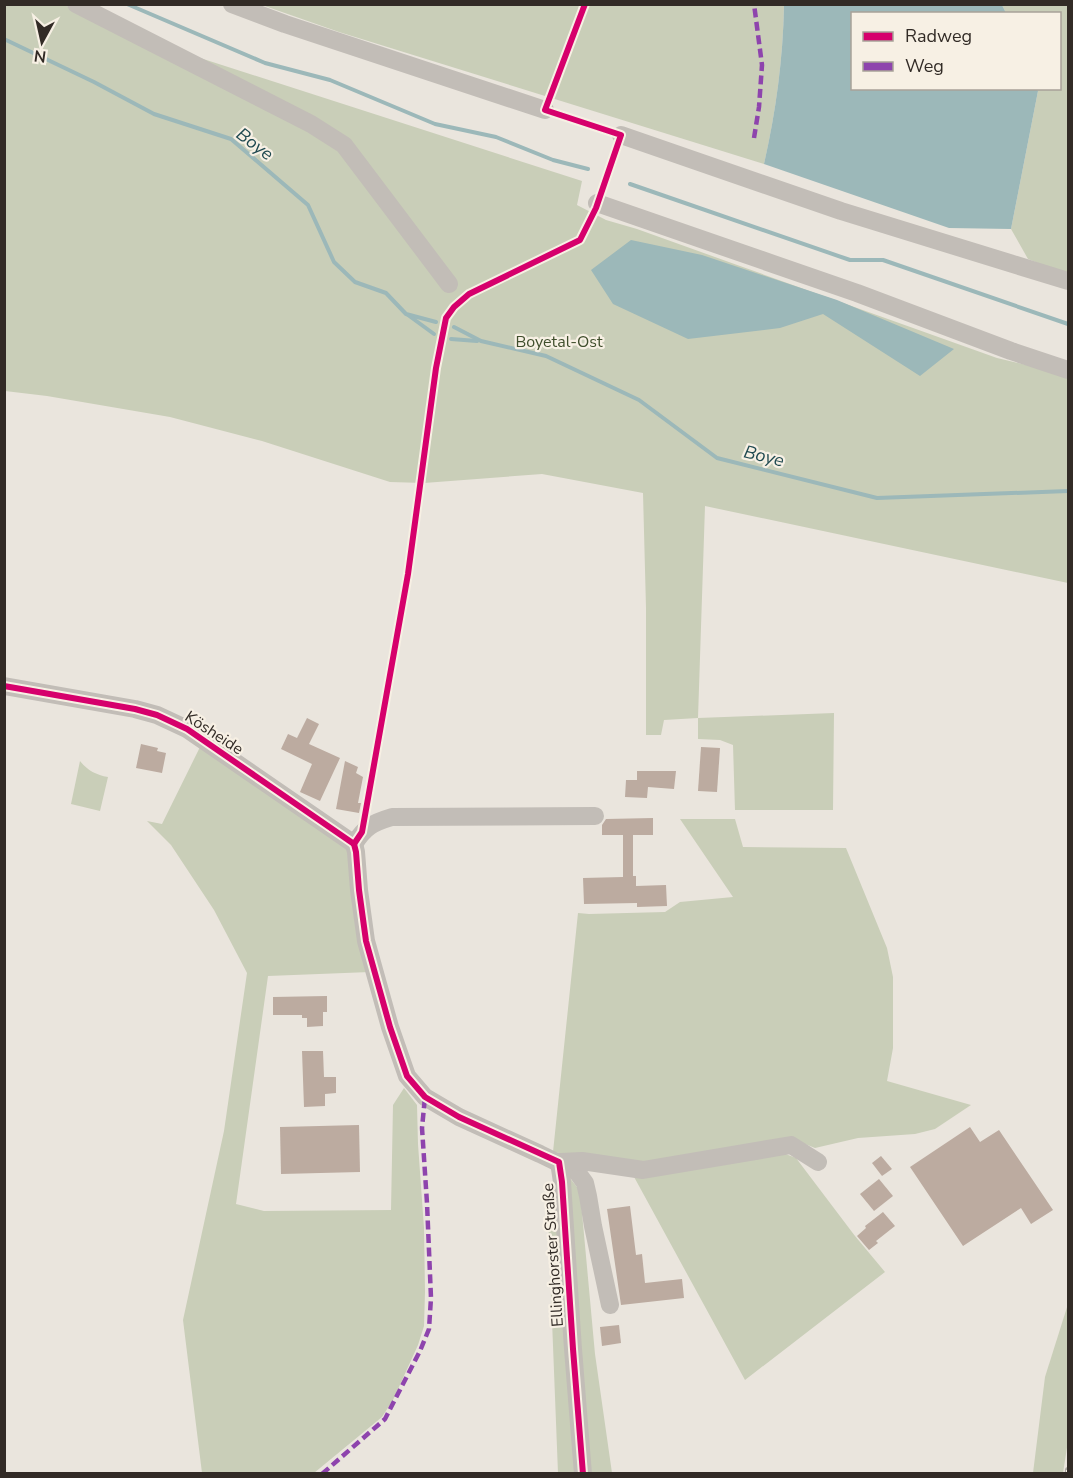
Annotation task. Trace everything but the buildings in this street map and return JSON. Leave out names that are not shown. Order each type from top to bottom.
[{"type":"street","points":[[76,4],[311,123],[345,145],[449,284]]},
{"type":"street","points":[[232,4],[544,110]]},
{"type":"street","points":[[621,135],[841,211],[1068,281]]},
{"type":"street","points":[[597,202],[1068,370]]},
{"type":"street","name":"Kösheide","points":[[4,686],[135,709],[173,722],[187,729],[354,844]]},
{"type":"street","points":[[354,844],[369,826],[392,817],[595,816]]},
{"type":"street","name":"Ellinghorster Straße","points":[[354,844],[366,940],[390,1027],[407,1076],[424,1097],[451,1113],[559,1162],[583,1473]]},
{"type":"street","points":[[559,1162],[582,1161],[643,1170],[791,1145],[818,1162]]},
{"type":"street","points":[[559,1162],[577,1172],[585,1183],[610,1305]]},
{"type":"green space","name":"Boyetal-Ost","points":[[4,5],[65,5],[101,26],[582,181],[577,205],[606,220],[637,229],[997,358],[1068,375],[1068,583],[705,506],[698,718],[664,720],[661,735],[646,735],[643,493],[542,474],[424,483],[390,482],[262,441],[170,417],[5,391]]},
{"type":"green space","points":[[262,5],[784,5],[778,85],[764,164],[339,32]]},
{"type":"green space","points":[[1002,5],[1068,5],[1068,275],[1028,259],[1011,229],[1038,90],[1061,90],[1061,12],[1006,12]]},
{"type":"green space","points":[[834,713],[833,810],[735,810],[733,745],[720,740],[698,739],[698,718]]},
{"type":"green space","points":[[201,745],[348,848],[370,972],[268,976],[236,1204],[264,1211],[391,1210],[393,1105],[404,1088],[417,1105],[424,1228],[424,1326],[418,1345],[393,1400],[382,1417],[314,1473],[202,1473],[183,1320],[224,1131],[247,973],[214,910],[171,845],[147,821],[162,824]]},
{"type":"green space","points":[[80,761],[92,772],[108,777],[100,811],[71,804]]},
{"type":"green space","points":[[680,819],[735,819],[743,847],[846,848],[887,948],[893,977],[893,1048],[887,1081],[971,1105],[935,1129],[915,1134],[858,1138],[815,1148],[800,1142],[632,1165],[553,1152],[578,913],[665,912],[680,902],[733,897]]},
{"type":"green space","points":[[783,1153],[796,1158],[885,1272],[745,1380],[633,1175]]},
{"type":"green space","points":[[569,1177],[580,1191],[595,1354],[612,1473],[558,1473],[547,1193],[566,1191]]},
{"type":"green space","points":[[1068,1304],[1068,1441],[1063,1473],[1033,1473],[1045,1377]]},
{"type":"water","points":[[784,5],[1002,5],[1006,12],[851,12],[851,90],[1038,90],[1011,229],[949,228],[764,164],[778,85]]},
{"type":"water","points":[[631,240],[702,255],[837,300],[954,349],[920,376],[823,314],[780,328],[688,339],[613,304],[591,270]]},
{"type":"waterway","name":"Boye","points":[[127,4],[265,63],[330,80],[435,124],[496,137],[553,160],[588,169]]},
{"type":"waterway","name":"Boye","points":[[4,39],[154,114],[231,139],[308,205],[334,262],[355,282],[386,293],[406,314],[436,322]]},
{"type":"waterway","name":"Boye","points":[[630,184],[850,260],[883,260],[1068,324]]},
{"type":"waterway","name":"Boye","points":[[408,315],[434,334]]},
{"type":"waterway","name":"Boye","points":[[454,327],[481,341],[546,356],[639,400],[717,458],[877,498],[1068,491]]},
{"type":"waterway","name":"Boye","points":[[451,339],[477,341]]},
{"type":"marked path","points":[[754,4],[762,65],[754,138]]},
{"type":"marked path","points":[[322,1474],[385,1419],[429,1329],[431,1298],[422,1128],[425,1097]]},
{"type":"cycle path","points":[[354,844],[362,832],[408,574],[436,368],[446,318],[454,307],[469,294],[580,240],[596,208],[621,135],[545,110],[585,4]]},
{"type":"cycle path","points":[[4,686],[157,715],[187,729],[354,844]]},
{"type":"cycle path","points":[[354,844],[366,941],[390,1027],[407,1076],[425,1097],[459,1117],[559,1162],[583,1474]]}]
